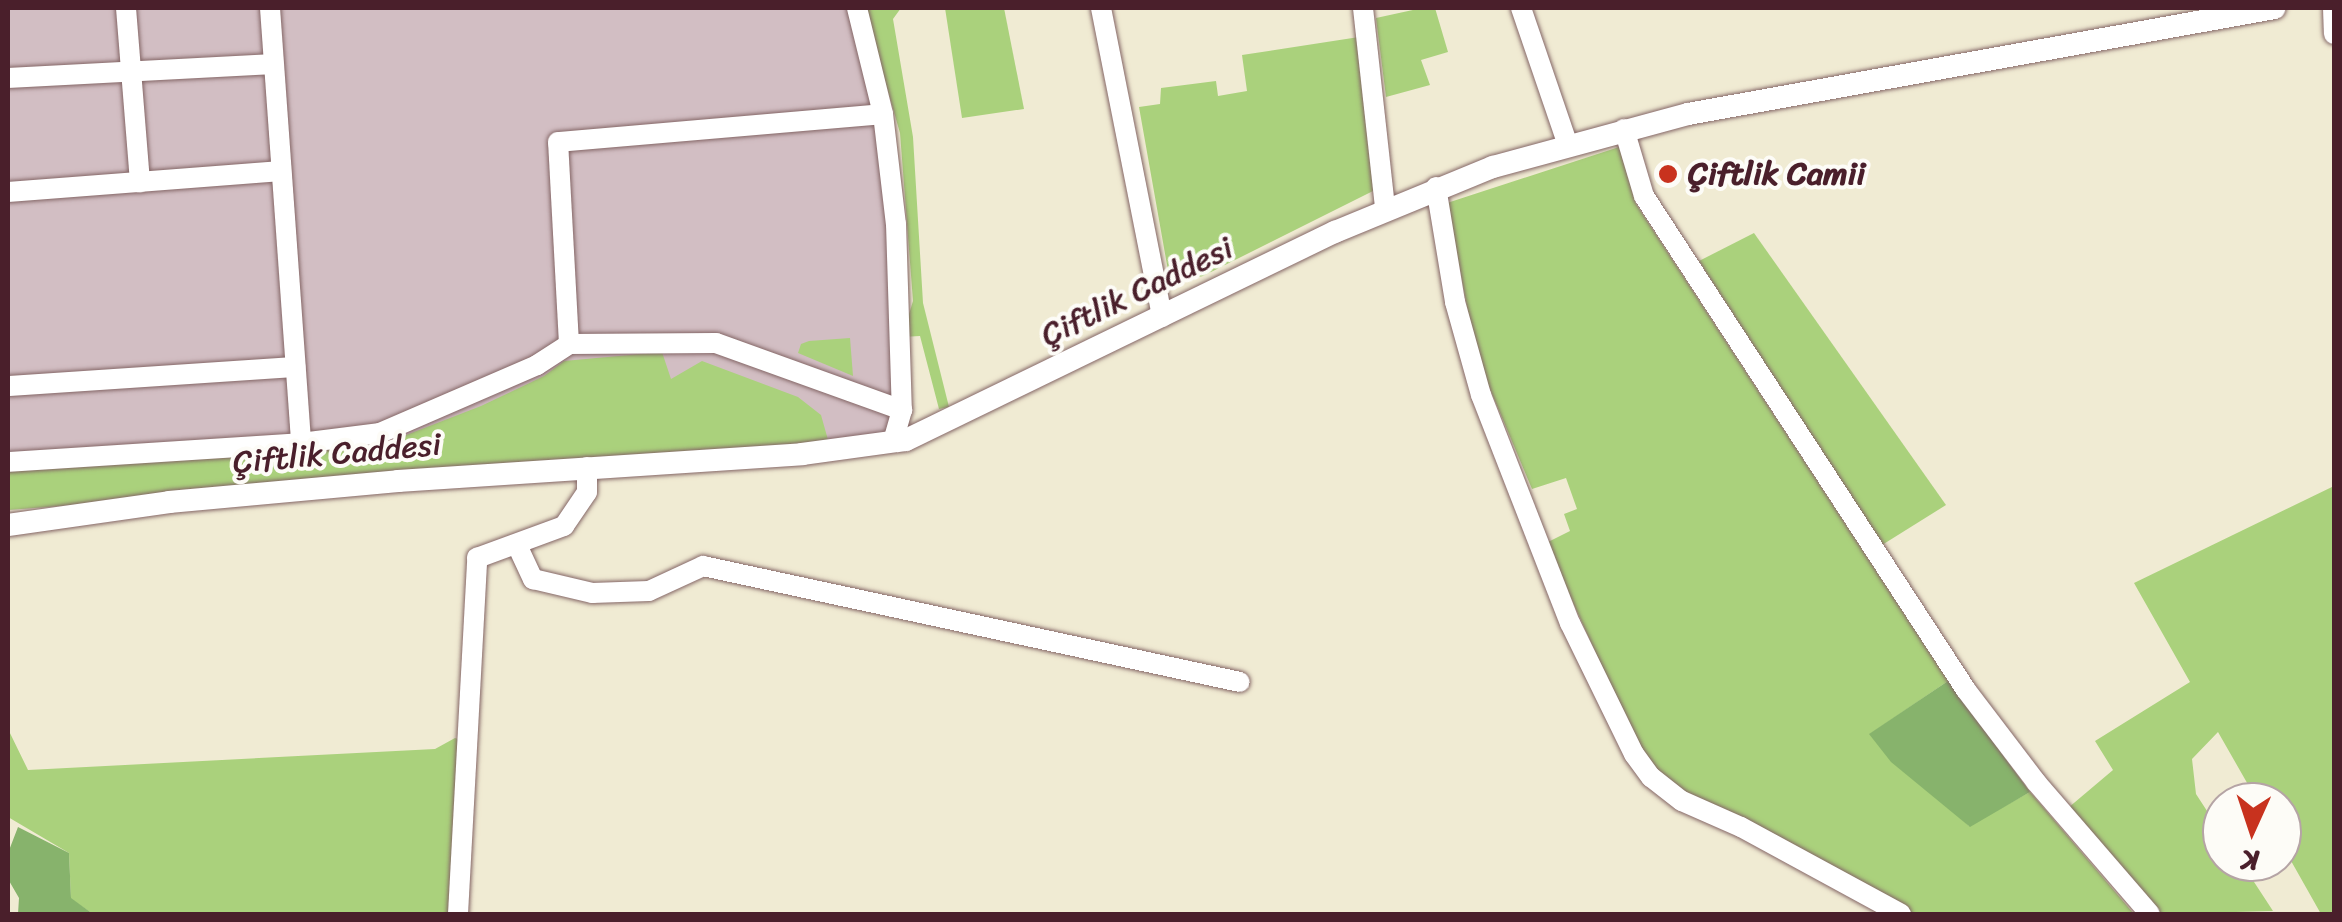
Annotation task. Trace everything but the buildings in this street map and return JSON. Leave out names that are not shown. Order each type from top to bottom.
[{"type":"street","points":[[126,8],[140,182]]},
{"type":"street","points":[[270,8],[301,442]]},
{"type":"street","points":[[857,8],[883,114],[896,224],[902,410],[894,442]]},
{"type":"street","points":[[1102,8],[1162,317]]},
{"type":"street","points":[[1363,8],[1385,208]]},
{"type":"street","points":[[1521,8],[1568,145]]},
{"type":"street","name":"Çiftlik Caddesi","points":[[8,526],[170,502],[587,467],[802,454],[894,442],[1385,208],[1436,187],[1568,145],[1624,129],[2240,10],[2276,8]]},
{"type":"street","points":[[2333,8],[2334,34]]},
{"type":"street","points":[[8,78],[274,64]]},
{"type":"street","points":[[569,344],[558,142],[883,114]]},
{"type":"street","points":[[1624,129],[1644,196],[1966,690],[2036,782],[2150,914]]},
{"type":"street","points":[[8,192],[282,171]]},
{"type":"street","points":[[1436,187],[1454,302],[1481,395],[1570,624],[1643,768],[1682,801],[1741,827],[1902,914]]},
{"type":"street","points":[[8,462],[380,433],[537,365],[569,344],[716,343],[902,410]]},
{"type":"street","points":[[8,386],[295,366]]},
{"type":"street","points":[[458,914],[477,558],[564,526],[587,492],[587,467]]},
{"type":"street","points":[[517,545],[533,579],[592,593],[649,591],[703,566],[1240,682]]},
{"type":"shaded area","points":[[8,8],[854,8],[871,67],[894,289],[892,434],[830,447],[8,510]]},
{"type":"green space","points":[[864,8],[901,8],[893,19],[913,137],[923,303],[949,407],[939,409],[920,336],[902,337],[913,301],[900,133]]},
{"type":"green space","points":[[945,8],[1004,8],[1024,109],[962,118]]},
{"type":"green space","points":[[1435,8],[1448,52],[1421,60],[1430,85],[1386,97],[1376,18]]},
{"type":"green space","points":[[1359,37],[1375,190],[1203,276],[1187,280],[1169,276],[1139,107],[1160,104],[1161,88],[1216,81],[1218,96],[1247,91],[1242,55]]},
{"type":"green space","points":[[1619,147],[1636,204],[1948,681],[1870,734],[1969,826],[2030,792],[2134,914],[1913,914],[1684,796],[1643,757],[1546,543],[1570,531],[1564,514],[1577,509],[1566,478],[1532,489],[1477,358],[1447,203]]},
{"type":"green space","points":[[1754,233],[1946,505],[1882,545],[1699,261]]},
{"type":"green space","points":[[850,338],[853,376],[798,353],[801,344],[809,341]]},
{"type":"green space","points":[[662,352],[671,379],[702,361],[798,397],[821,415],[830,447],[8,510],[8,469],[383,444],[481,406],[544,376],[564,361]]},
{"type":"green space","points":[[2334,486],[2334,914],[2321,914],[2302,880],[2302,782],[2247,782],[2218,732],[2192,759],[2196,794],[2202,803],[2202,882],[2254,882],[2273,911],[2161,914],[2068,808],[2113,770],[2095,741],[2190,682],[2134,583]]},
{"type":"green space","points":[[1948,681],[2030,792],[1970,827],[1891,762],[1869,734]]},
{"type":"green space","points":[[8,729],[28,770],[435,749],[455,738],[473,743],[465,914],[93,914],[71,899],[69,853],[8,817]]},
{"type":"green space","points":[[18,827],[69,853],[71,898],[93,914],[18,914],[19,898],[8,879],[8,853]]},
{"type":"place","name":"Çiftlik Camii","points":[[1668,174]]}]
